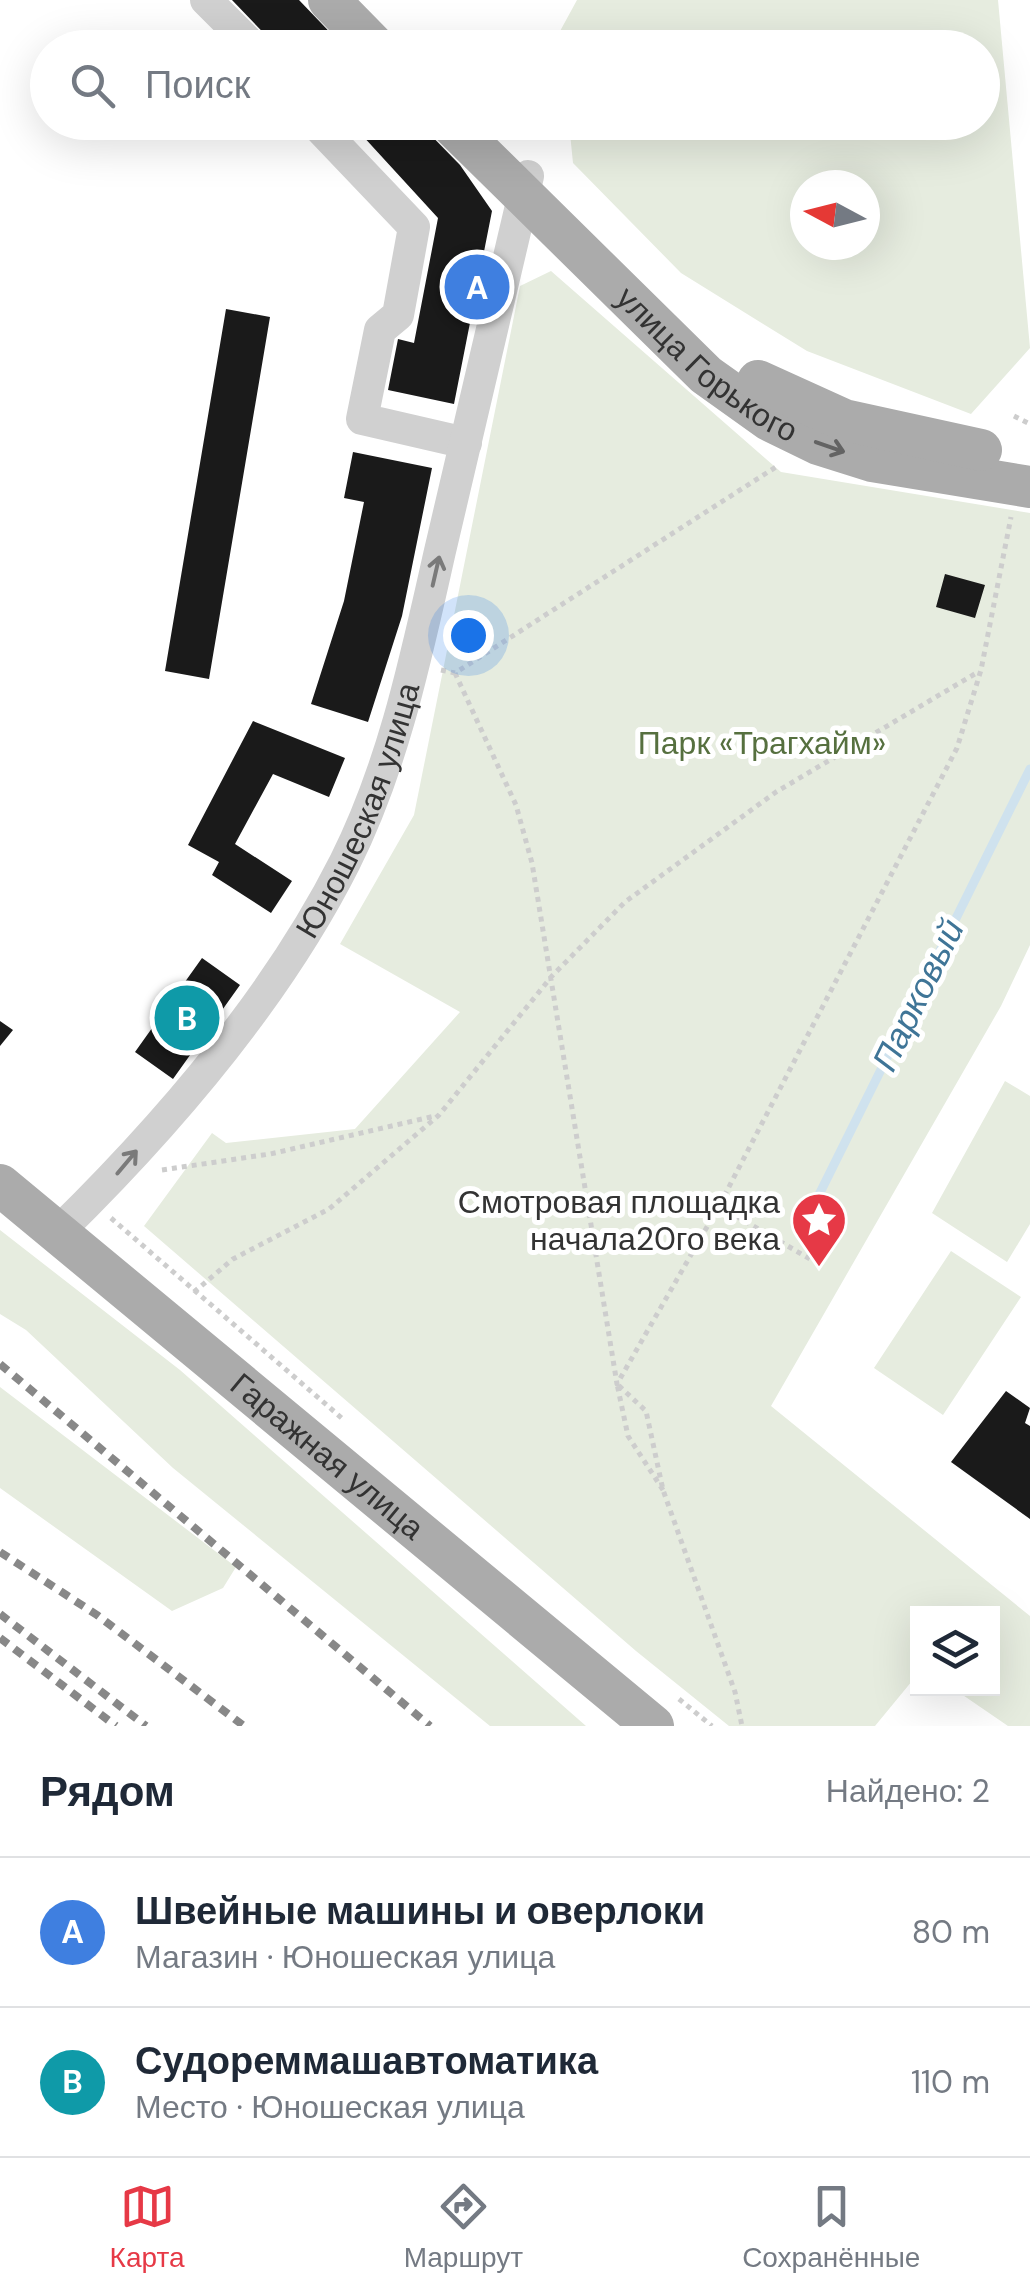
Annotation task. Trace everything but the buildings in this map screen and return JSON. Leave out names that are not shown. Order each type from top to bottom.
[{"type":"main road","points":[[329,0],[358,30]]},
{"type":"main road","points":[[362,0],[391,30]]},
{"type":"main road","name":"улица Горького","points":[[471,140],[757,381],[844,420],[1030,458]]},
{"type":"main road","name":"улица Горького","points":[[493,140],[563,238],[706,375],[769,420],[818,444],[872,461],[1022,495]]},
{"type":"main road","name":"Гаражная улица","points":[[0,1185],[654,1726]]},
{"type":"street","points":[[206,0],[236,30]]},
{"type":"street","points":[[331,140],[414,227],[398,315],[380,330],[362,419],[466,443]]},
{"type":"street","name":"Юношеская улица","points":[[59,1232],[114,1177],[234,1032],[298,943],[345,861],[385,767],[414,666],[526,185]]},
{"type":"street","points":[[511,249],[563,238]]},
{"type":"path","points":[[1014,416],[1030,424]]},
{"type":"path","points":[[414,666],[455,673],[786,461]]},
{"type":"path","points":[[616,1384],[719,1206],[957,748],[1022,495]]},
{"type":"path","points":[[194,1292],[233,1259],[329,1209],[439,1115],[552,976],[625,902],[776,792],[980,670]]},
{"type":"path","points":[[455,673],[516,805],[532,863],[616,1384],[628,1436],[663,1490]]},
{"type":"path","points":[[114,1177],[270,1154],[439,1115]]},
{"type":"path","points":[[90,1200],[211,1306]]},
{"type":"path","points":[[719,1206],[810,1258]]},
{"type":"path","points":[[616,1384],[646,1412],[663,1490],[735,1692],[742,1726]]},
{"type":"path","points":[[705,1721],[712,1726]]},
{"type":"green space","points":[[577,0],[998,0],[1030,348],[971,414],[807,351],[681,273],[573,163],[571,140],[1000,140],[1000,30],[561,30]]},
{"type":"green space","name":"Парк «Трагхайм»","points":[[551,271],[781,472],[1030,513],[1030,945],[1001,1006],[771,1406],[1030,1616],[1030,1726],[1008,1726],[964,1696],[1000,1696],[1000,1606],[910,1606],[910,1684],[875,1726],[729,1726],[636,1651],[144,1226],[212,1133],[226,1143],[355,1129],[460,1012],[340,944],[414,815],[520,286]]},
{"type":"green space","points":[[1005,1081],[1030,1096],[1030,1224],[1007,1262],[932,1213]]},
{"type":"green space","points":[[0,1230],[180,1370],[586,1726],[490,1726],[173,1468],[26,1330],[0,1314]]},
{"type":"green space","points":[[951,1251],[1021,1297],[943,1415],[874,1368]]},
{"type":"green space","points":[[0,1387],[236,1567],[223,1588],[172,1611],[0,1488]]},
{"type":"waterway","name":"Парковый","points":[[806,1221],[1030,769]]},
{"type":"railway","points":[[0,1364],[430,1726]]},
{"type":"railway","points":[[0,1552],[97,1615],[244,1726]]},
{"type":"railway","points":[[0,1614],[146,1726]]},
{"type":"railway","points":[[0,1638],[116,1726]]},
{"type":"place","name":"Швейные машины и оверлоки","points":[[477,287]]},
{"type":"place","name":"Судореммашавтоматика","points":[[187,1018]]},
{"type":"place","name":"Смотровая площадка начала20го века","points":[[819,1269]]}]
